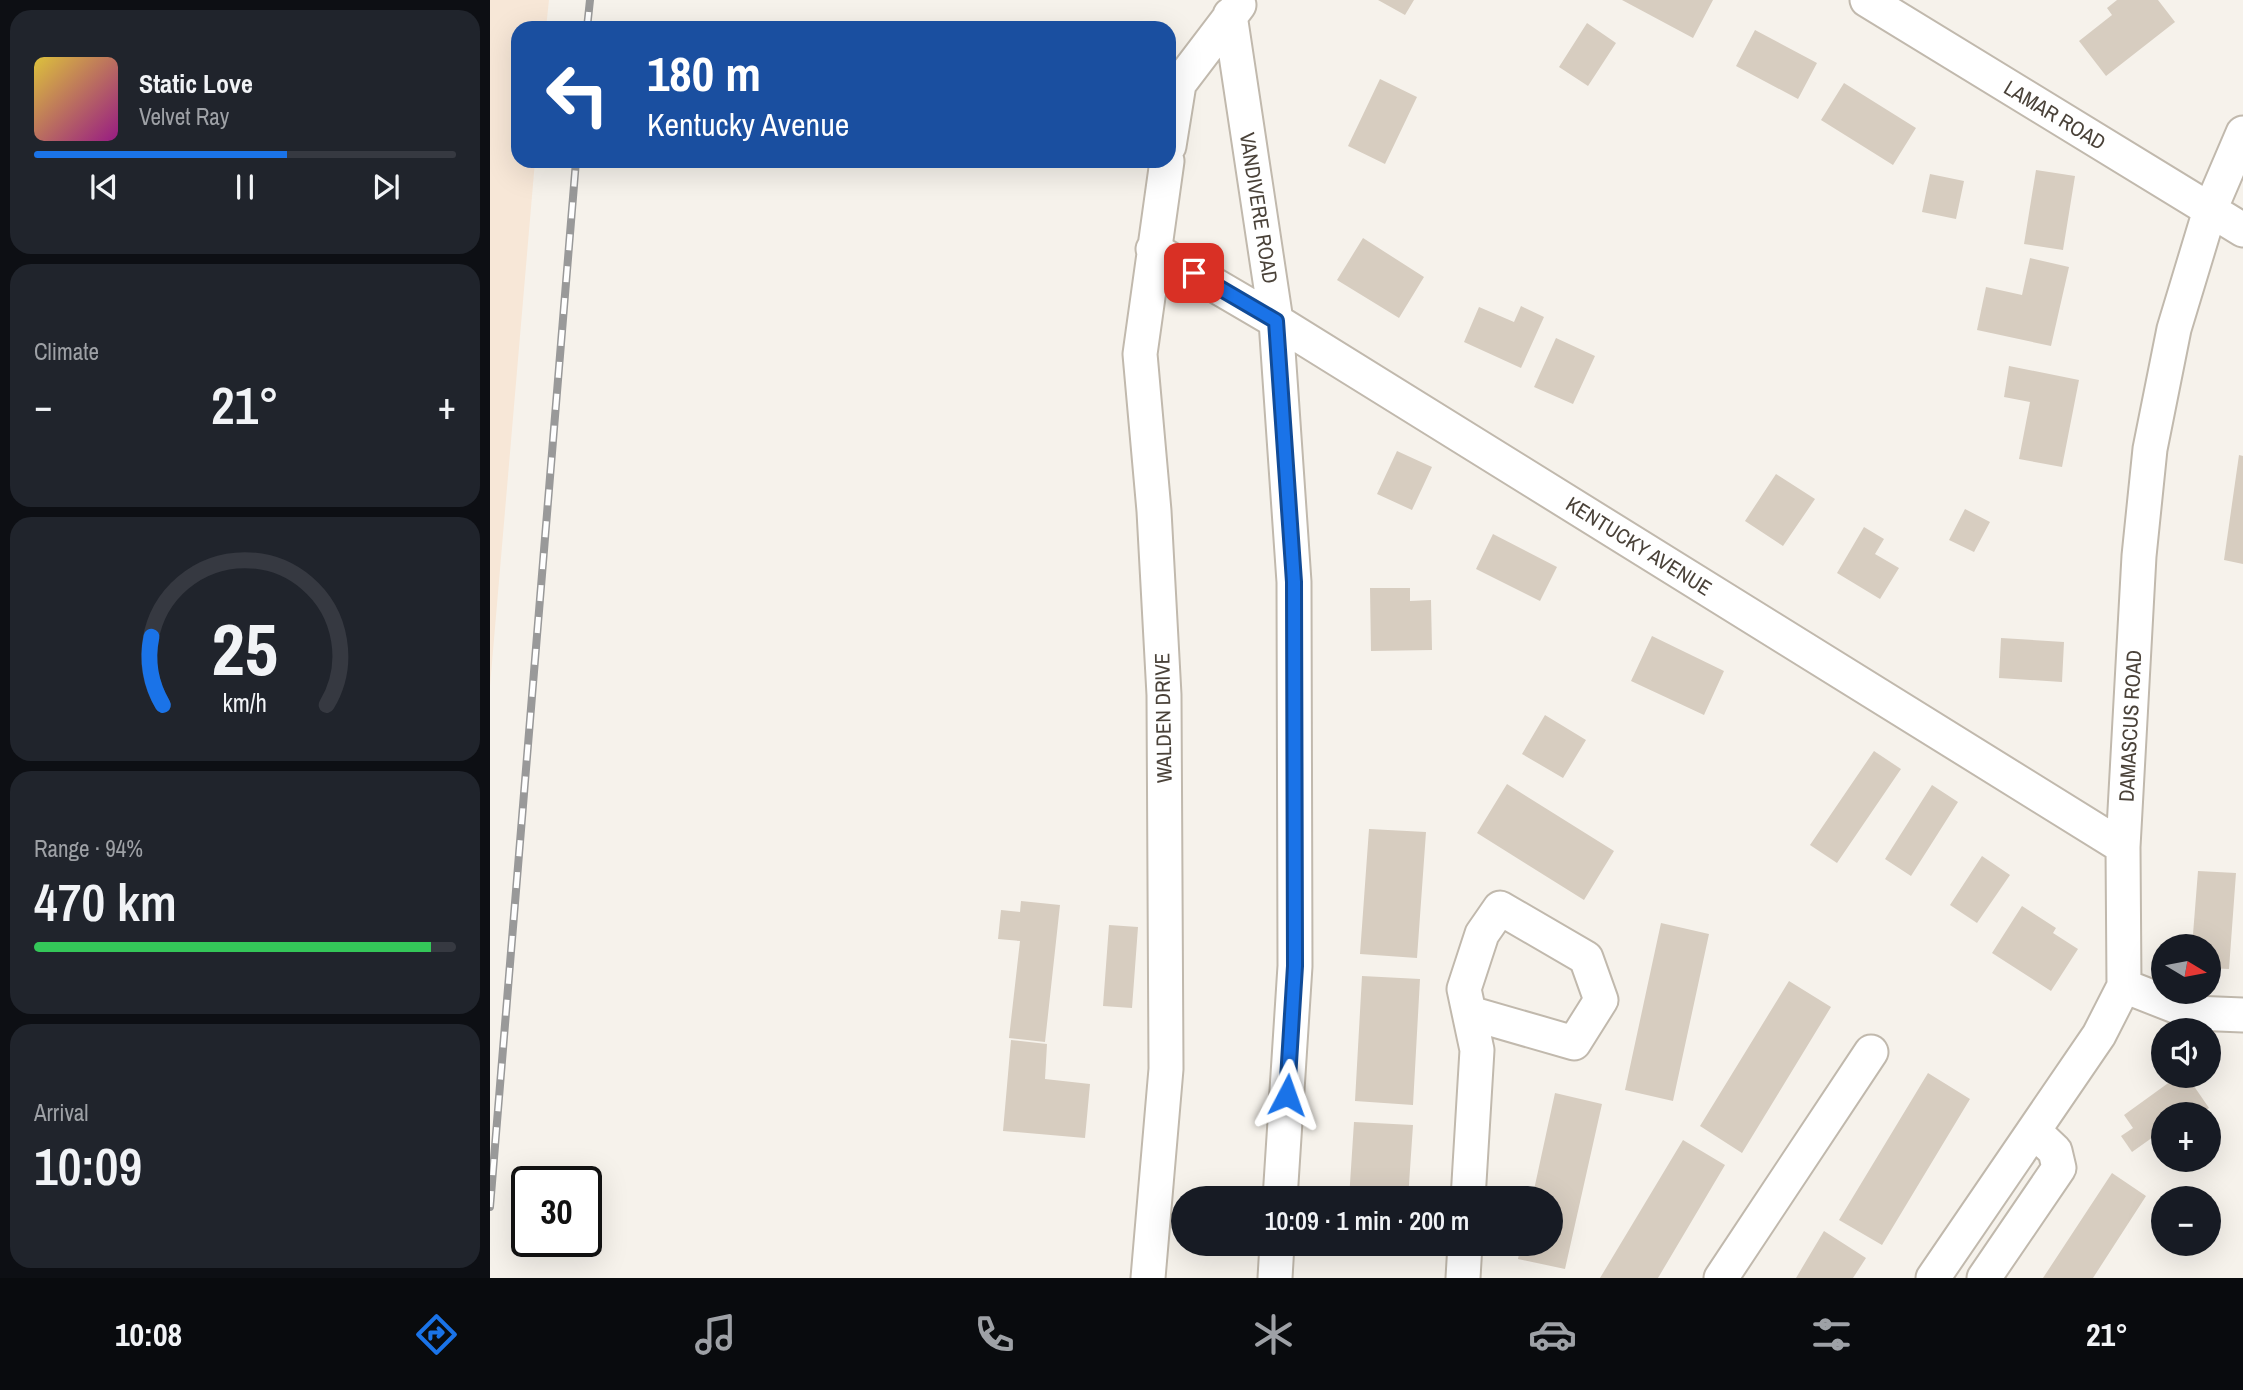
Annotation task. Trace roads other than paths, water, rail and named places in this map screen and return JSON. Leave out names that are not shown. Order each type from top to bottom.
[{"type":"street","name":"LAMAR ROAD","points":[[1867,0],[2243,230]]},
{"type":"street","points":[[1176,103],[1179,85],[1237,8]]},
{"type":"street","name":"VANDIVERE ROAD","points":[[1237,8],[1276,321],[1294,582],[1295,966],[1281,1186]]},
{"type":"street","name":"DAMASCUS ROAD","points":[[1933,1278],[2098,1035],[2124,986],[2123,847],[2139,555],[2150,449],[2174,329],[2210,210],[2243,133]]},
{"type":"street","name":"WALDEN DRIVE","points":[[1148,1278],[1166,1069],[1164,695],[1154,511],[1139,354],[1166,168]]},
{"type":"street","name":"KENTUCKY AVENUE","points":[[1153,249],[1276,321],[2123,847]]},
{"type":"street","points":[[2124,986],[2193,1013],[2243,1015]]},
{"type":"street","points":[[1469,1013],[1478,1050],[1469,1186]]},
{"type":"street","points":[[1721,1278],[1871,1052]]},
{"type":"street","points":[[1984,1278],[2059,1168],[2055,1151],[2034,1131]]},
{"type":"street","points":[[1275,1278],[1276,1256]]},
{"type":"street","points":[[1463,1278],[1464,1256]]},
{"type":"railway","points":[[588,21],[590,0]]},
{"type":"railway","points":[[490,1207],[575,168]]}]
